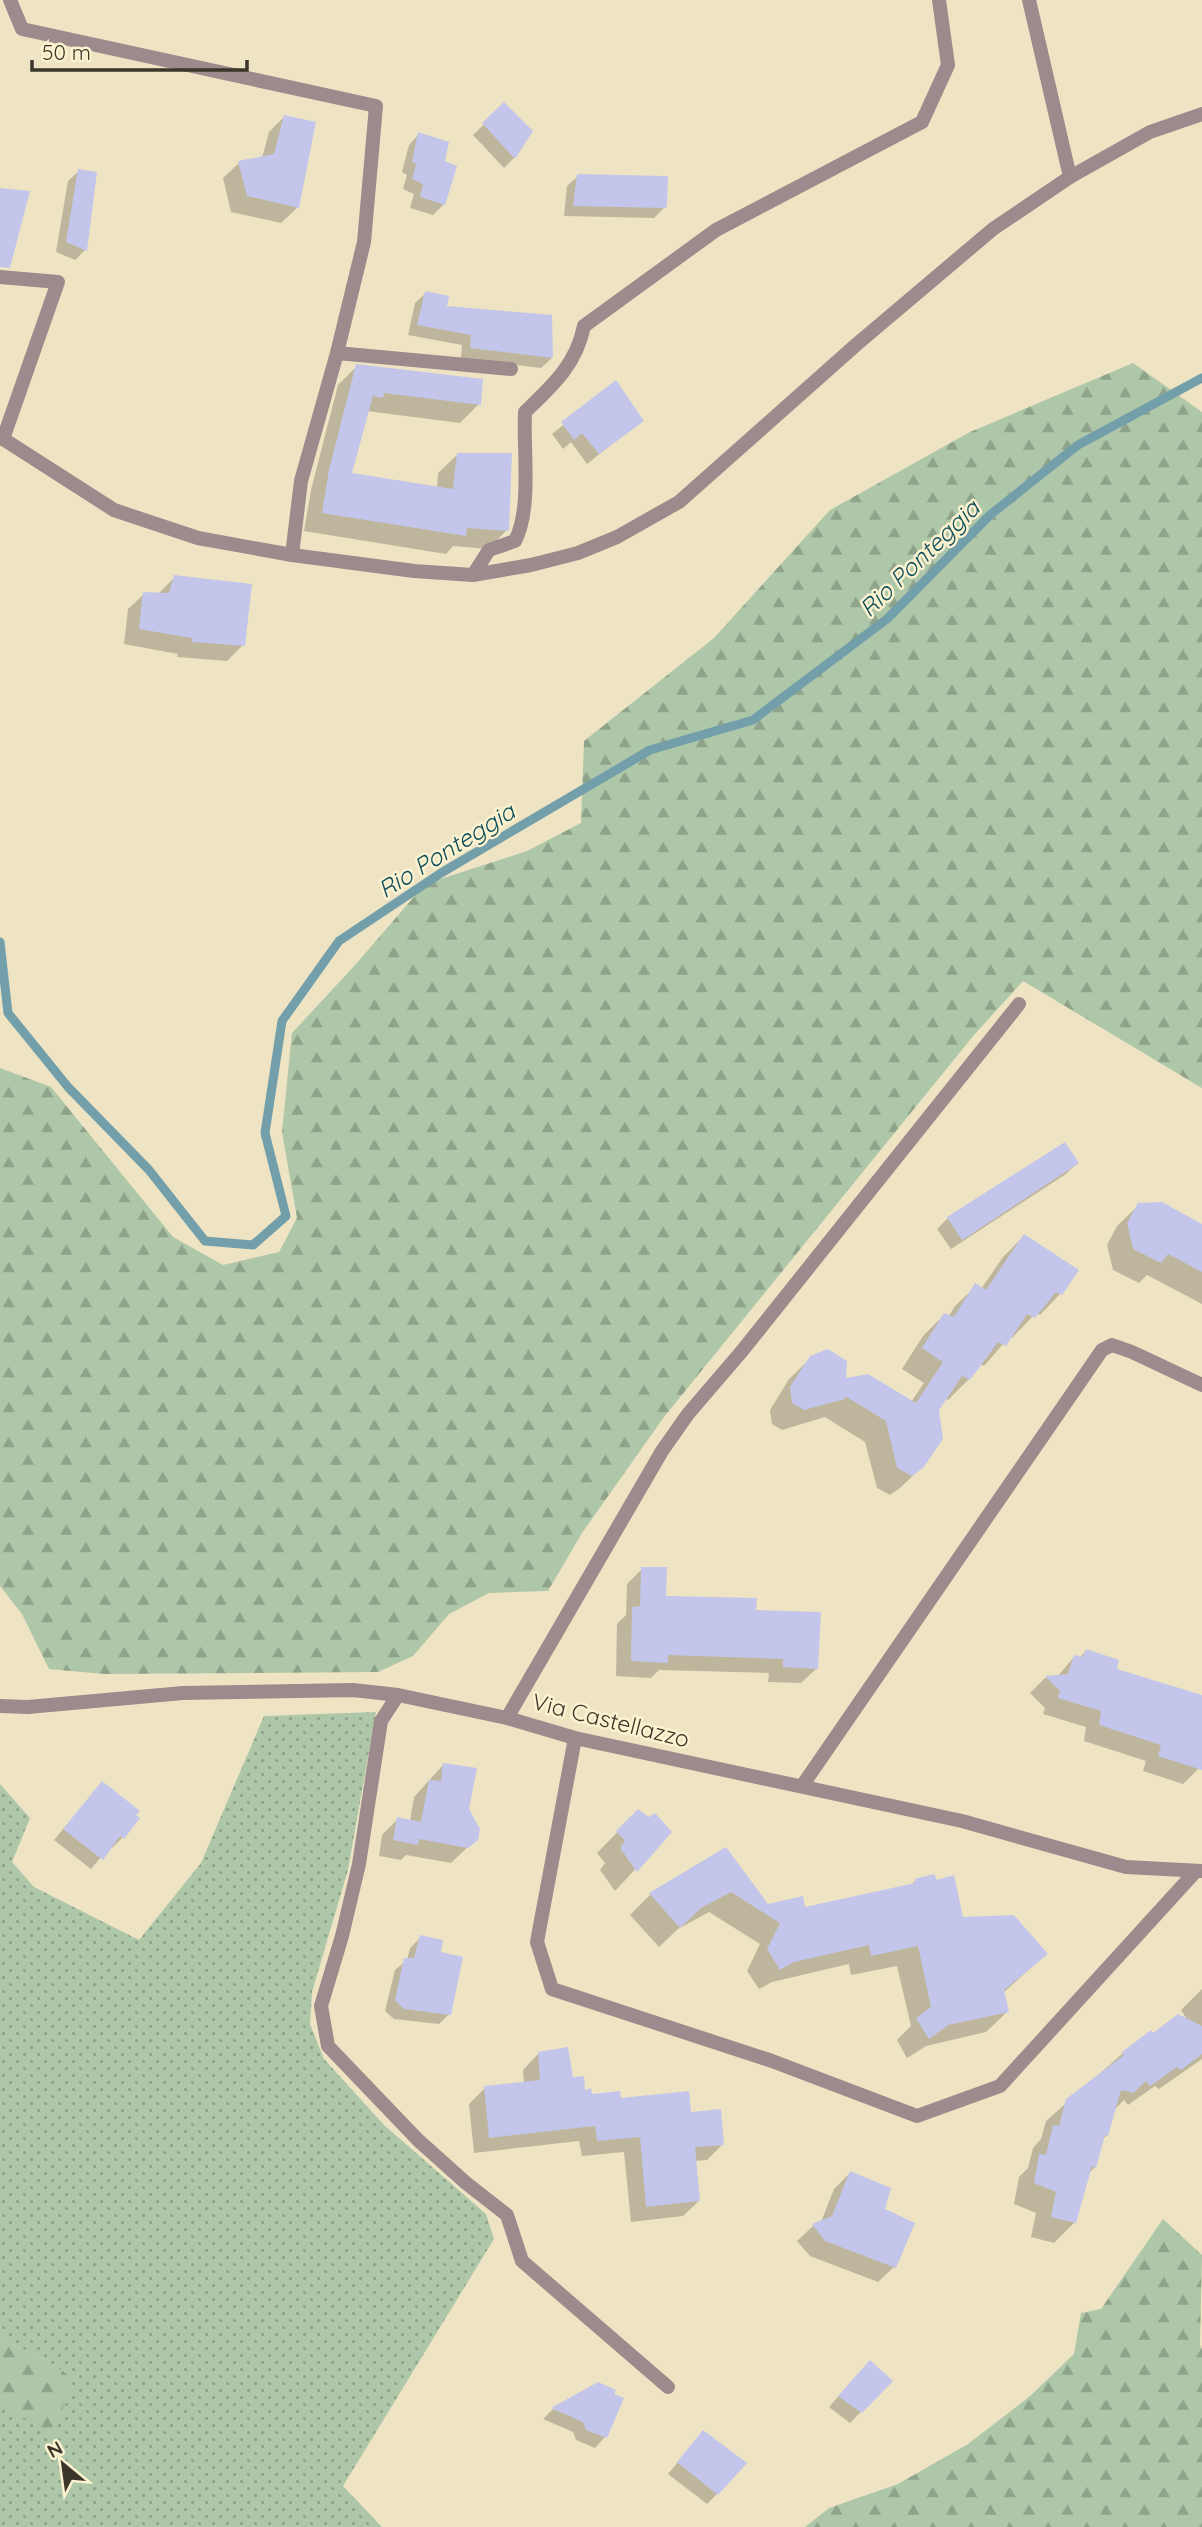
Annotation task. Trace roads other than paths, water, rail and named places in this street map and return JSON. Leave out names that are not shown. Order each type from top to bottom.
[{"type":"street","points":[[10,0],[22,29],[376,106],[364,242],[337,353],[301,481],[292,555]]},
{"type":"street","points":[[472,575],[489,550],[515,541],[521,530],[525,510],[525,412],[567,369],[580,346],[584,326],[716,230],[922,122],[948,65],[939,0]]},
{"type":"street","points":[[1029,0],[1070,177]]},
{"type":"street","points":[[0,277],[58,282],[2,438],[114,510],[198,538],[292,555],[472,575],[531,565],[578,553],[617,537],[679,502],[857,344],[993,229],[1070,177],[1150,132],[1202,114]]},
{"type":"street","points":[[337,353],[511,369]]},
{"type":"street","points":[[507,1718],[662,1451],[688,1414],[742,1351],[1019,1004]]},
{"type":"street","points":[[802,1786],[1102,1350],[1112,1345],[1202,1384]]},
{"type":"street","name":"Via Castellazzo","points":[[0,1706],[28,1707],[183,1693],[354,1689],[398,1695],[507,1718],[575,1738],[961,1821],[1126,1867],[1199,1871]]},
{"type":"street","points":[[398,1695],[381,1721],[359,1864],[342,1936],[321,2006],[328,2046],[418,2140],[507,2215],[522,2261],[668,2387]]},
{"type":"street","points":[[575,1738],[537,1942],[552,1989],[772,2062],[916,2116],[1000,2086],[1199,1871]]},
{"type":"waterway","name":"Rio Ponteggia","points":[[0,942],[8,1013],[68,1087],[149,1170],[205,1241],[253,1245],[286,1216],[265,1133],[282,1021],[339,941],[441,873],[650,750],[753,720],[887,619],[990,515],[1078,445],[1202,378]]}]
